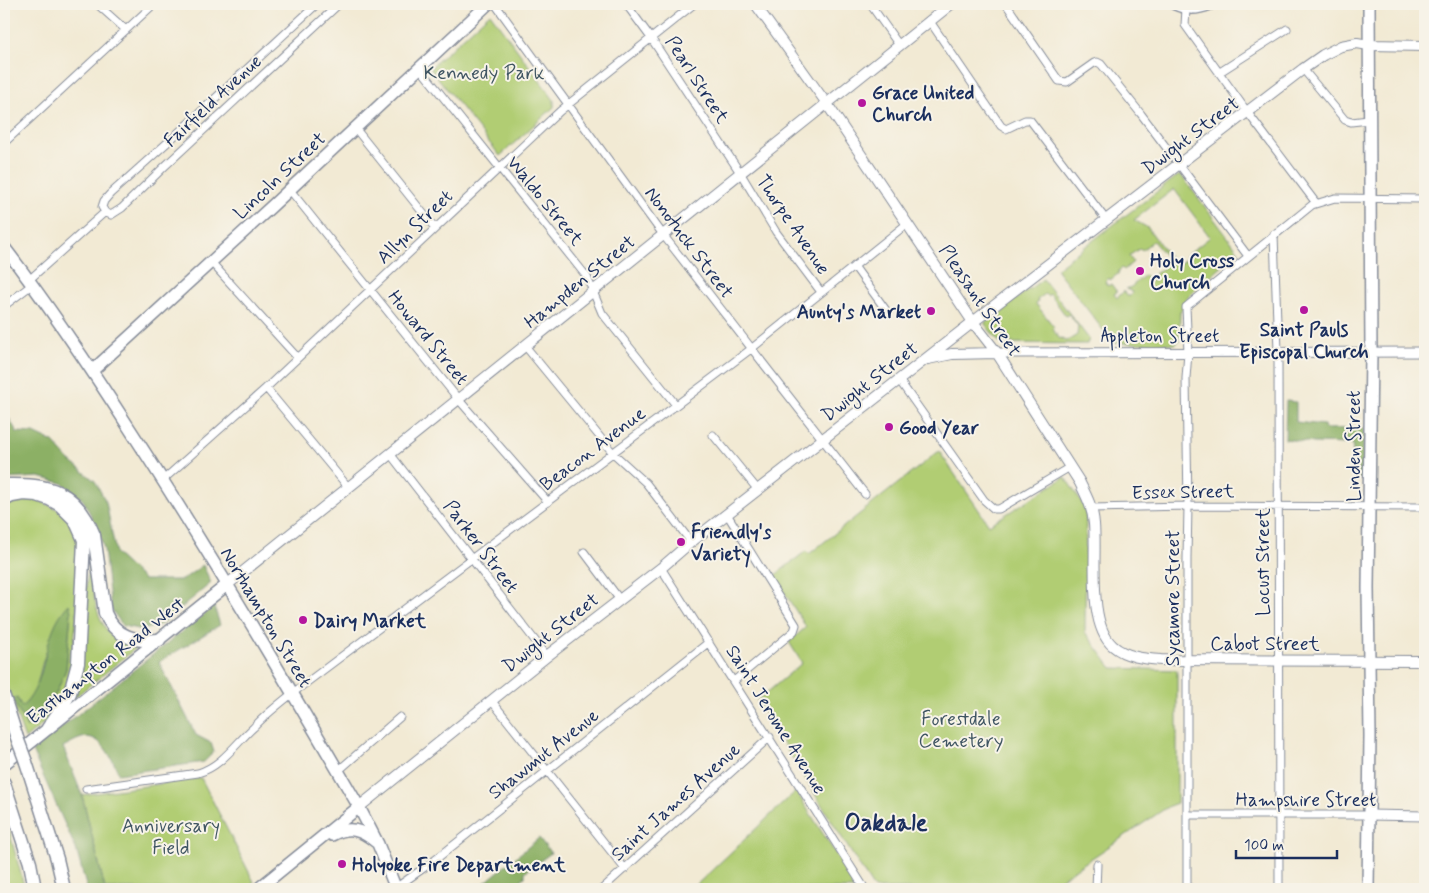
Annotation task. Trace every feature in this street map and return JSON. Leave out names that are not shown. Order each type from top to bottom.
[{"type":"highway","points":[[4,485],[42,486],[62,493],[77,506],[94,535],[105,613],[109,622],[130,639],[159,640]]},
{"type":"highway","points":[[4,500],[12,496],[24,494],[37,495],[49,499],[60,505],[75,520],[84,540],[78,663],[70,694],[48,728]]},
{"type":"highway","points":[[4,696],[55,850],[64,889]]},
{"type":"highway","points":[[4,711],[16,735]]},
{"type":"highway","points":[[4,783],[30,863],[35,889]]},
{"type":"main road","name":"Lincoln Street","points":[[92,371],[290,190],[488,4]]},
{"type":"main road","name":"Hampden Street","points":[[228,584],[526,347],[951,4]]},
{"type":"main road","points":[[1180,6],[1202,7],[1210,4]]},
{"type":"main road","name":"Linden Street","points":[[1368,889],[1368,588],[1371,353],[1369,4]]},
{"type":"main road","name":"Dwight Street","points":[[359,807],[547,656],[661,568],[691,542],[973,322],[1303,69],[1323,55],[1341,46],[1357,43],[1369,46],[1425,46]]},
{"type":"main road","name":"Pleasant Street","points":[[827,104],[973,322],[997,353],[1070,466],[1090,502],[1094,524],[1096,607],[1101,631],[1110,642]]},
{"type":"main road","name":"Northampton Street","points":[[4,247],[31,282],[92,371],[228,584],[359,807],[378,844],[395,889]]},
{"type":"main road","name":"Appleton Street","points":[[926,360],[952,354],[997,353]]},
{"type":"main road","name":"Easthampton Road West","points":[[4,764],[228,584]]},
{"type":"main road","name":"Cabot Street","points":[[1110,642],[1125,653],[1144,659],[1188,662],[1425,660]]},
{"type":"main road","points":[[258,889],[359,807]]},
{"type":"main road","points":[[317,842],[345,829],[362,832],[378,844]]},
{"type":"street","points":[[97,4],[126,30]]},
{"type":"street","points":[[4,143],[154,4]]},
{"type":"street","name":"Fairfield Avenue","points":[[317,4],[110,194],[102,207],[105,212],[111,215],[122,208],[339,4]]},
{"type":"street","name":"Nonotuck Street","points":[[495,4],[664,236],[865,494]]},
{"type":"street","name":"Pearl Street","points":[[626,4],[651,38],[741,174]]},
{"type":"street","name":"Allyn Street","points":[[163,480],[266,388],[499,167],[568,105],[694,4]]},
{"type":"street","name":"Pleasant Street","points":[[755,4],[827,104]]},
{"type":"street","points":[[870,4],[899,45]]},
{"type":"street","points":[[1006,4],[1059,82],[1067,82],[1094,63],[1098,62],[1101,64],[1248,256],[1316,203],[1335,198],[1425,198]]},
{"type":"street","points":[[1180,6],[1185,24],[1248,113],[1316,203]]},
{"type":"street","points":[[930,20],[1000,126],[1006,129],[1025,120],[1030,120],[1107,221]]},
{"type":"street","points":[[1220,72],[1287,29]]},
{"type":"street","name":"Waldo Street","points":[[419,67],[587,277],[602,313],[676,405]]},
{"type":"street","points":[[1303,69],[1345,120],[1351,122],[1369,120]]},
{"type":"street","points":[[355,128],[435,228]]},
{"type":"street","name":"Thorpe Avenue","points":[[741,174],[776,232],[821,292]]},
{"type":"street","name":"Howard Street","points":[[290,190],[459,400],[548,502]]},
{"type":"street","name":"Fairfield Avenue","points":[[4,306],[105,212]]},
{"type":"street","name":"Beacon Avenue","points":[[86,789],[198,773],[207,770],[224,757],[253,727],[292,694],[751,349],[908,223]]},
{"type":"street","name":"Locust Street","points":[[1274,234],[1278,352],[1279,889]]},
{"type":"street","name":"Sycamore Street","points":[[1187,889],[1188,506],[1186,378],[1188,353],[1186,308],[1248,256]]},
{"type":"street","points":[[211,262],[297,357]]},
{"type":"street","points":[[854,266],[888,313]]},
{"type":"street","points":[[526,347],[614,453],[646,483],[691,542]]},
{"type":"street","name":"Appleton Street","points":[[997,353],[1425,352]]},
{"type":"street","points":[[899,380],[984,500],[994,509],[999,509],[1070,466]]},
{"type":"street","points":[[266,388],[349,488]]},
{"type":"street","points":[[713,435],[758,490]]},
{"type":"street","name":"Parker Street","points":[[391,455],[547,656]]},
{"type":"street","name":"Essex Street","points":[[1091,508],[1188,506],[1425,507]]},
{"type":"street","points":[[727,514],[796,625],[794,631],[734,681]]},
{"type":"street","points":[[584,552],[620,600]]},
{"type":"street","name":"Saint Jerome Avenue","points":[[661,568],[865,889]]},
{"type":"street","name":"Shawmut Avenue","points":[[395,889],[435,860],[709,642]]},
{"type":"street","points":[[492,700],[625,869]]},
{"type":"street","points":[[338,771],[400,717]]},
{"type":"street","name":"Saint James Avenue","points":[[602,889],[770,737]]},
{"type":"street","name":"Hampshire Street","points":[[1187,815],[1425,816]]},
{"type":"street","points":[[1096,889],[1097,864]]},
{"type":"green space","name":"Kennedy Park","points":[[490,13],[554,100],[554,107],[500,156],[430,68]]},
{"type":"green space","points":[[1181,175],[1239,252],[1189,295],[1180,312],[1179,341],[1176,344],[1113,343],[1057,268]],"holes":[[[1174,189],[1210,237],[1176,266],[1148,228],[1134,220]],[[1153,241],[1169,260],[1166,263],[1167,265],[1154,275],[1156,278],[1152,281],[1145,275],[1126,289],[1132,292],[1130,296],[1127,296],[1124,291],[1117,298],[1114,294],[1117,292],[1111,284],[1108,286],[1105,282],[1119,273],[1118,271],[1122,268],[1124,270],[1133,262],[1129,256],[1140,248],[1142,250]]]},
{"type":"green space","points":[[1043,279],[1089,339],[1087,344],[1001,343],[985,322]],"holes":[[[1045,294],[1047,296],[1050,294],[1066,316],[1069,314],[1078,326],[1077,335],[1065,341],[1062,338],[1060,339],[1052,329],[1054,327],[1036,304],[1037,300]]]},
{"type":"green space","points":[[1286,401],[1296,402],[1296,422],[1324,425],[1325,429],[1364,428],[1363,478],[1356,479],[1352,444],[1314,443],[1285,439]]},
{"type":"green space","points":[[4,414],[7,415],[17,432],[34,433],[53,442],[69,460],[95,481],[106,502],[116,554],[144,580],[182,580],[203,565],[211,583],[162,624],[143,630],[123,626],[111,609],[104,549],[96,525],[83,500],[62,483],[39,477],[4,479]]},
{"type":"green space","name":"Forestdale Cemetery","points":[[939,451],[989,525],[1065,477],[1086,509],[1085,632],[1112,668],[1177,670],[1177,803],[1169,806],[1046,889],[874,889],[757,701],[802,663],[789,642],[806,627],[774,576],[806,551],[809,554]]},
{"type":"green space","points":[[34,498],[63,512],[79,537],[77,613],[70,681],[55,711],[25,739],[4,680],[4,542],[9,539],[4,531],[4,503]],"holes":[[[69,605],[71,612],[66,669],[47,712],[26,727],[17,698],[22,707],[32,695],[46,651]]]},
{"type":"green space","points":[[90,559],[95,601],[105,627],[113,637],[125,643],[140,645],[70,701]]},
{"type":"green space","points":[[69,604],[71,612],[66,669],[47,712],[27,728],[12,698],[17,698],[22,707],[31,696],[42,670],[53,629]]},
{"type":"green space","points":[[214,606],[220,625],[159,662],[196,735],[211,743],[214,752],[204,762],[119,774],[105,749],[95,739],[89,737],[82,738],[63,747],[82,795],[105,889],[87,889],[76,849],[32,751]]},
{"type":"green space","name":"Anniversary Field","points":[[201,778],[254,882],[245,889],[105,889],[82,795]]},
{"type":"green space","points":[[796,791],[858,889],[692,889]]},
{"type":"green space","points":[[4,812],[25,889],[4,889]]},
{"type":"green space","points":[[539,838],[551,853],[525,872],[525,877],[511,889],[477,889]]},
{"type":"place","name":"Grace United Church","points":[[862,103]]},
{"type":"place","name":"Holy Cross Church","points":[[1140,271]]},
{"type":"place","name":"Saint Pauls Episcopal Church","points":[[1304,310]]},
{"type":"place","name":"Aunty's Market","points":[[931,311]]},
{"type":"place","name":"Good Year","points":[[889,427]]},
{"type":"place","name":"Friendly's Variety","points":[[681,542]]},
{"type":"place","name":"Dairy Market","points":[[303,620]]},
{"type":"place","name":"Holyoke Fire Department","points":[[342,864]]},
{"type":"district","name":"Oakdale","points":[[886,822]]}]
